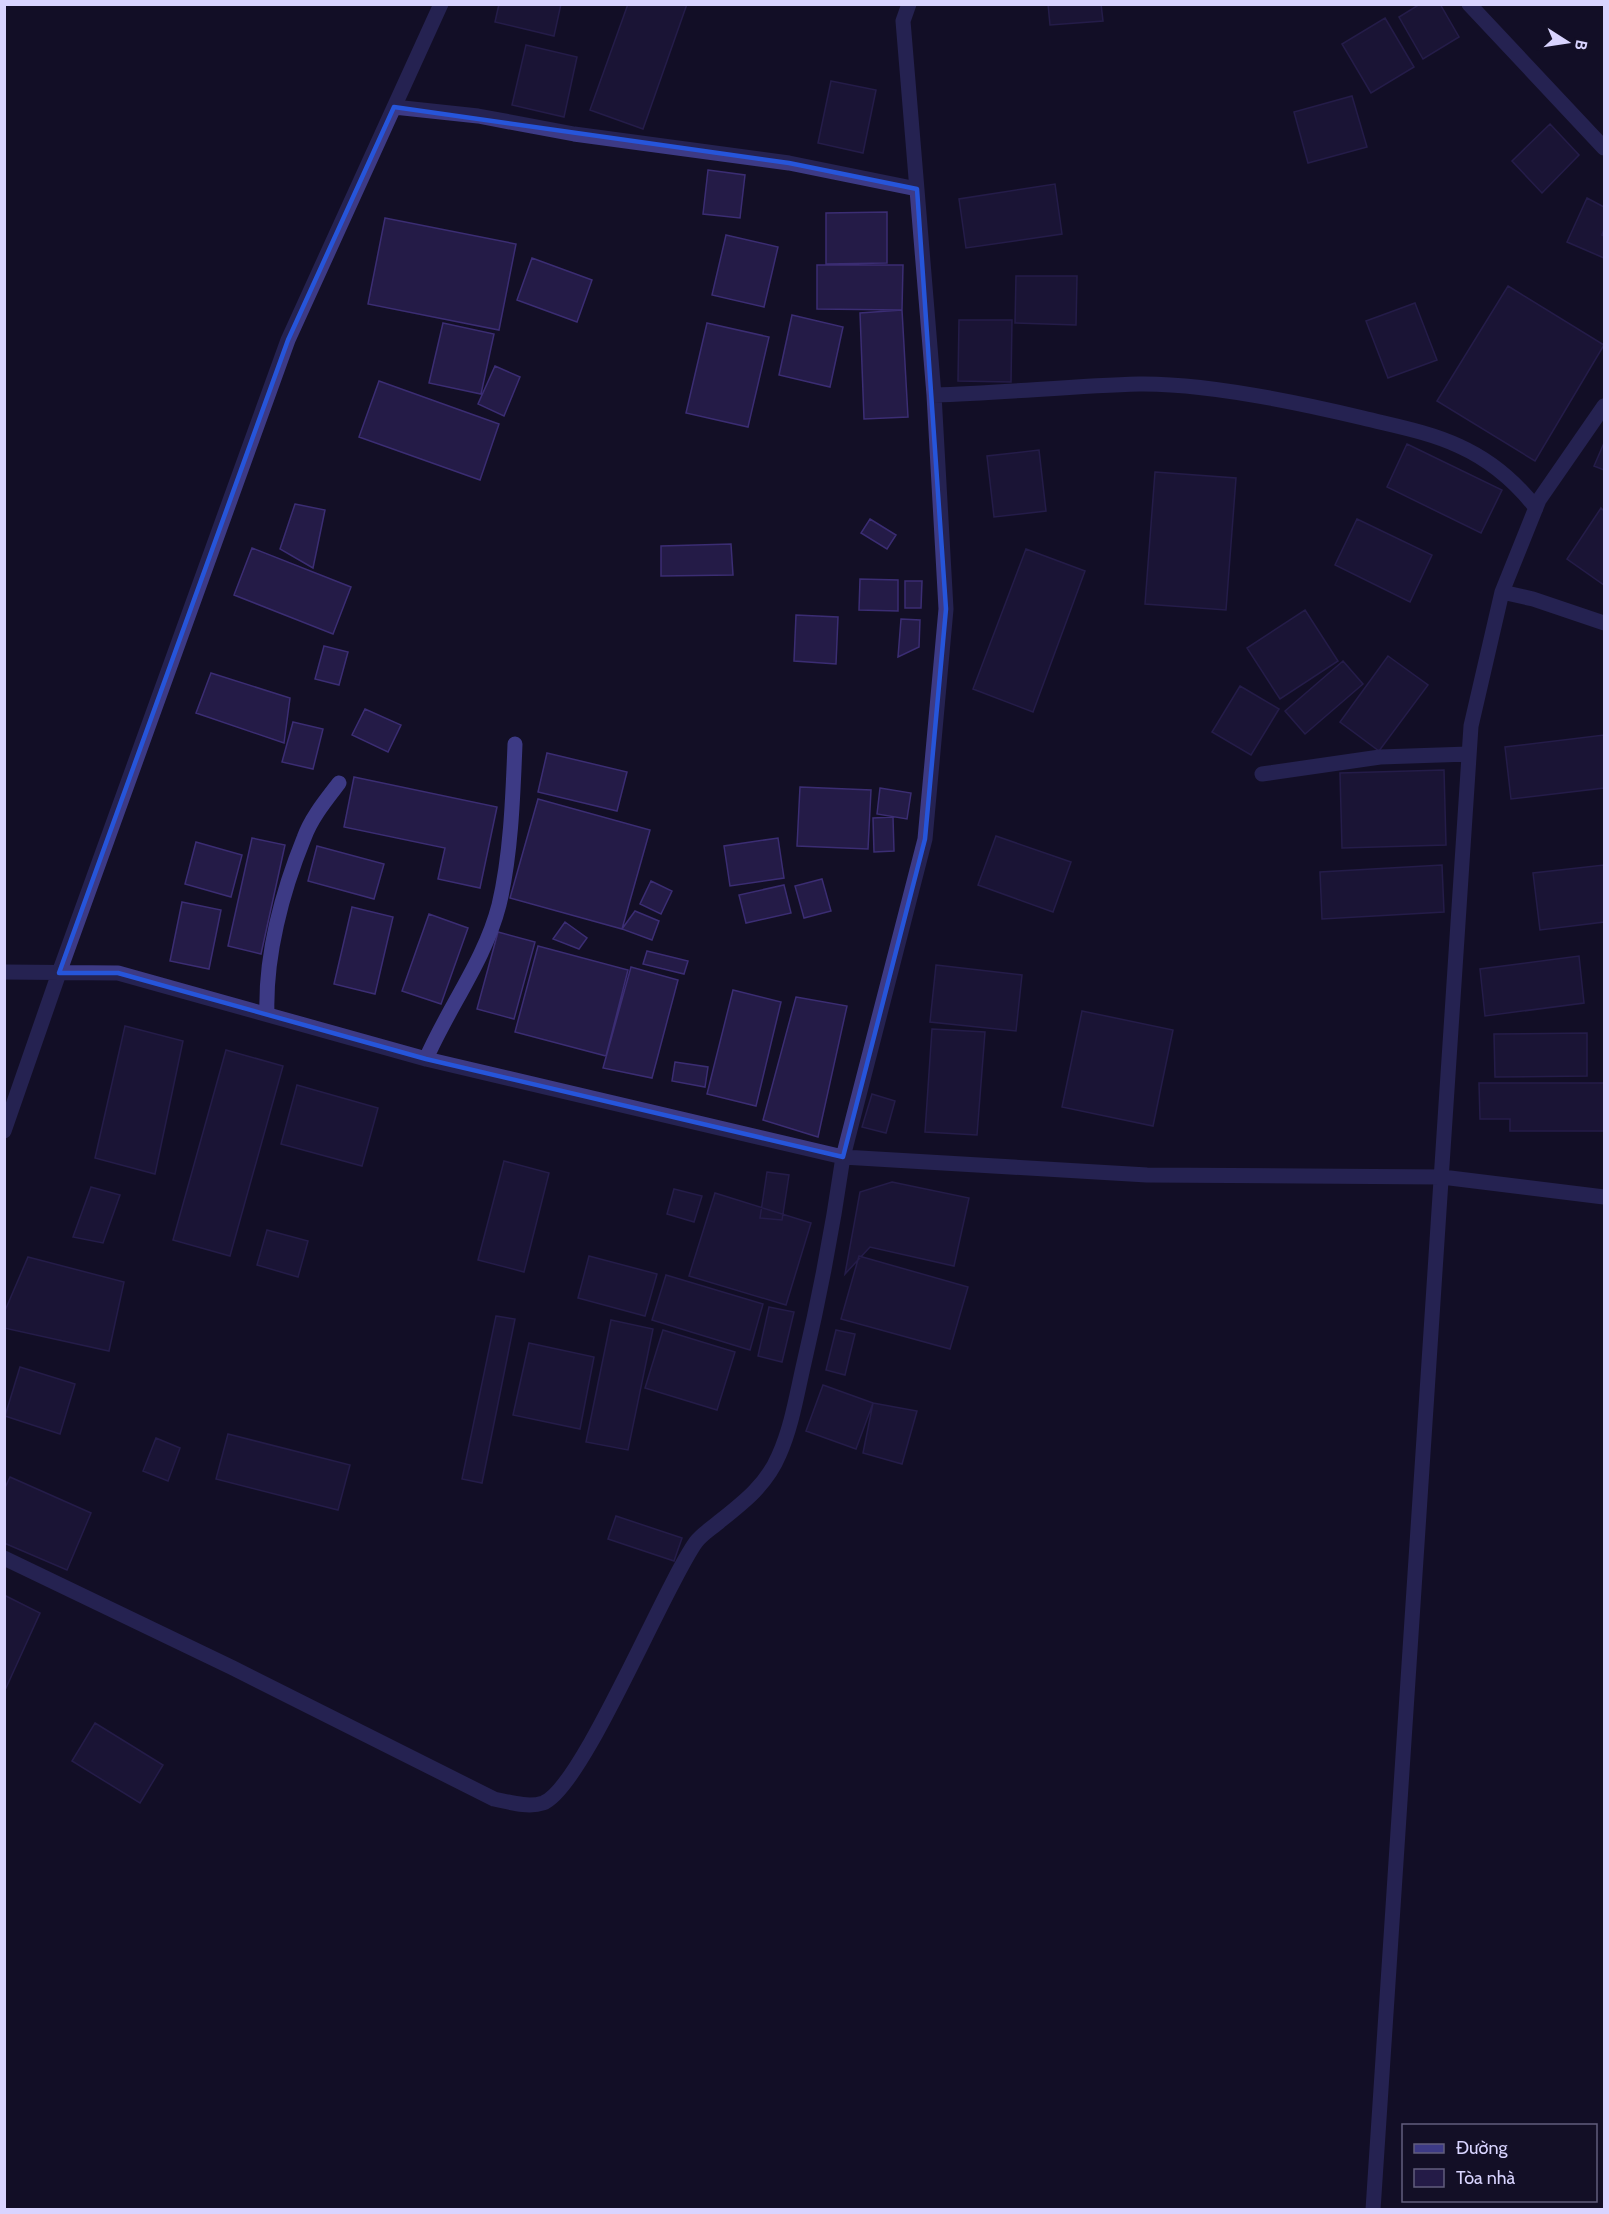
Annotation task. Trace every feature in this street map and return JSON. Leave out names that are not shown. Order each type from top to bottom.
[{"type":"street","points":[[4,1131],[58,973],[288,340],[441,4]]},
{"type":"street","points":[[4,1558],[233,1668],[494,1799],[520,1805],[544,1803],[559,1790],[587,1748],[609,1709],[681,1564],[698,1539],[752,1496],[767,1479],[780,1454],[791,1418],[809,1341],[843,1157],[925,839],[946,609],[934,395],[903,21],[909,4]]},
{"type":"street","points":[[1469,4],[1605,148]]},
{"type":"street","points":[[394,107],[478,117],[574,134],[789,163],[917,189]]},
{"type":"street","points":[[934,395],[1140,384],[1177,386],[1269,399],[1415,430],[1459,446],[1482,458],[1517,484],[1536,508]]},
{"type":"street","points":[[1372,2210],[1471,726],[1502,592],[1536,508],[1605,405]]},
{"type":"street","points":[[1502,592],[1533,599],[1605,622]]},
{"type":"street","points":[[426,1059],[483,946],[499,905],[513,786],[515,744]]},
{"type":"street","points":[[1262,774],[1380,757],[1469,754]]},
{"type":"street","points":[[267,1014],[266,980],[290,881],[304,836],[339,783]]},
{"type":"street","points":[[4,972],[118,973],[426,1059],[843,1157],[1147,1175],[1442,1177],[1605,1197]]},
{"type":"highlighted area","points":[[394,107],[789,163],[917,189],[946,609],[925,839],[843,1157],[426,1059],[118,973],[59,973],[288,340]]},
{"type":"building","points":[[499,4],[561,4],[554,36],[495,22]]},
{"type":"building","points":[[628,4],[687,4],[643,129],[590,110]]},
{"type":"building","points":[[1048,4],[1101,4],[1103,21],[1050,25]]},
{"type":"building","points":[[1420,4],[1440,4],[1459,37],[1423,59],[1399,17]]},
{"type":"building","points":[[1385,18],[1414,67],[1371,93],[1342,44]]},
{"type":"building","points":[[526,45],[577,57],[564,117],[512,105]]},
{"type":"building","points":[[831,81],[876,90],[863,153],[818,143]]},
{"type":"building","points":[[1352,96],[1367,147],[1308,163],[1294,112]]},
{"type":"building","points":[[1550,124],[1579,155],[1542,193],[1512,161]]},
{"type":"building","points":[[708,170],[745,175],[740,218],[703,214]]},
{"type":"building","points":[[1055,184],[1062,234],[966,248],[959,199]]},
{"type":"building","points":[[1587,198],[1604,207],[1602,235],[1604,236],[1604,258],[1567,242]]},
{"type":"building","points":[[887,212],[887,263],[826,264],[826,213]]},
{"type":"building","points":[[385,218],[516,244],[499,330],[368,304]]},
{"type":"building","points":[[726,235],[778,247],[764,307],[712,295]]},
{"type":"building","points":[[532,258],[592,280],[577,322],[517,300]]},
{"type":"building","points":[[817,265],[903,265],[902,310],[817,309]]},
{"type":"building","points":[[1016,276],[1077,276],[1076,325],[1015,323]]},
{"type":"building","points":[[1508,286],[1604,345],[1535,461],[1437,401]]},
{"type":"building","points":[[1415,303],[1437,360],[1388,378],[1366,321]]},
{"type":"building","points":[[902,310],[908,417],[864,419],[860,313]]},
{"type":"building","points":[[792,315],[843,327],[830,387],[779,375]]},
{"type":"building","points":[[959,320],[1012,320],[1011,382],[958,381]]},
{"type":"building","points":[[443,323],[494,334],[481,394],[429,383]]},
{"type":"building","points":[[707,323],[769,337],[748,427],[686,413]]},
{"type":"building","points":[[495,366],[520,377],[504,416],[478,404]]},
{"type":"building","points":[[379,381],[499,424],[480,480],[359,437]]},
{"type":"building","points":[[1604,443],[1604,470],[1594,466]]},
{"type":"building","points":[[1407,444],[1502,490],[1481,533],[1387,487]]},
{"type":"building","points":[[1039,450],[1046,511],[994,517],[987,456]]},
{"type":"building","points":[[1155,472],[1236,478],[1226,610],[1145,604]]},
{"type":"building","points":[[295,504],[325,510],[313,568],[280,549]]},
{"type":"building","points":[[1601,508],[1604,511],[1604,585],[1567,559]]},
{"type":"building","points":[[870,519],[896,535],[887,549],[861,533]]},
{"type":"building","points":[[1357,519],[1432,555],[1410,602],[1335,565]]},
{"type":"building","points":[[731,544],[733,575],[661,576],[661,546]]},
{"type":"building","points":[[252,548],[351,587],[333,634],[234,595]]},
{"type":"building","points":[[1026,549],[1085,571],[1033,712],[973,689]]},
{"type":"building","points":[[860,579],[898,580],[898,611],[859,610]]},
{"type":"building","points":[[905,581],[922,581],[921,608],[905,608]]},
{"type":"building","points":[[1305,610],[1338,661],[1280,699],[1247,648]]},
{"type":"building","points":[[796,615],[838,617],[836,664],[794,661]]},
{"type":"building","points":[[901,619],[920,620],[919,647],[898,657]]},
{"type":"building","points":[[324,646],[348,652],[339,685],[315,679]]},
{"type":"building","points":[[1388,656],[1428,685],[1379,751],[1340,722]]},
{"type":"building","points":[[1343,661],[1363,684],[1305,734],[1285,711]]},
{"type":"building","points":[[211,673],[290,698],[284,743],[196,713]]},
{"type":"building","points":[[1240,686],[1279,709],[1251,755],[1212,732]]},
{"type":"building","points":[[365,709],[401,725],[388,752],[352,735]]},
{"type":"building","points":[[293,722],[323,729],[313,769],[282,762]]},
{"type":"building","points":[[1604,735],[1604,788],[1511,799],[1505,747]]},
{"type":"building","points":[[547,753],[627,772],[617,811],[538,792]]},
{"type":"building","points":[[1444,770],[1446,845],[1342,848],[1340,773]]},
{"type":"building","points":[[354,777],[497,807],[480,888],[438,879],[445,848],[344,827]]},
{"type":"building","points":[[800,787],[871,790],[868,849],[797,846]]},
{"type":"building","points":[[880,788],[911,793],[907,819],[877,814]]},
{"type":"building","points":[[538,799],[650,830],[622,929],[510,898]]},
{"type":"building","points":[[893,817],[894,851],[874,852],[873,818]]},
{"type":"building","points":[[996,836],[1071,862],[1053,912],[978,885]]},
{"type":"building","points":[[252,838],[285,845],[261,954],[228,946]]},
{"type":"building","points":[[778,838],[784,878],[730,886],[724,846]]},
{"type":"building","points":[[196,842],[242,855],[231,897],[185,884]]},
{"type":"building","points":[[317,846],[384,864],[374,899],[308,881]]},
{"type":"building","points":[[1442,865],[1444,912],[1322,919],[1320,872]]},
{"type":"building","points":[[1604,865],[1604,922],[1540,930],[1533,873]]},
{"type":"building","points":[[822,879],[831,911],[804,918],[795,886]]},
{"type":"building","points":[[651,881],[672,891],[661,914],[640,904]]},
{"type":"building","points":[[784,885],[791,913],[746,923],[739,895]]},
{"type":"building","points":[[182,902],[221,910],[209,969],[170,961]]},
{"type":"building","points":[[352,907],[393,917],[375,994],[334,984]]},
{"type":"building","points":[[635,911],[659,921],[652,940],[622,929]]},
{"type":"building","points":[[429,914],[468,928],[441,1004],[402,991]]},
{"type":"building","points":[[565,922],[587,938],[579,949],[553,939]]},
{"type":"building","points":[[498,932],[535,942],[514,1019],[477,1009]]},
{"type":"building","points":[[538,946],[628,970],[606,1056],[515,1032]]},
{"type":"building","points":[[647,951],[688,961],[684,974],[643,964]]},
{"type":"building","points":[[1579,956],[1584,1003],[1485,1016],[1480,969]]},
{"type":"building","points":[[936,965],[1022,975],[1016,1031],[930,1022]]},
{"type":"building","points":[[631,967],[678,980],[652,1078],[603,1068]]},
{"type":"building","points":[[733,990],[781,1002],[756,1106],[707,1094]]},
{"type":"building","points":[[796,997],[847,1006],[818,1137],[763,1120]]},
{"type":"building","points":[[1082,1011],[1173,1030],[1153,1126],[1062,1107]]},
{"type":"building","points":[[125,1026],[183,1041],[155,1174],[95,1158]]},
{"type":"building","points":[[932,1029],[985,1032],[977,1135],[925,1132]]},
{"type":"building","points":[[1587,1033],[1587,1076],[1495,1077],[1494,1034]]},
{"type":"building","points":[[226,1050],[283,1066],[230,1256],[173,1240]]},
{"type":"building","points":[[675,1062],[708,1067],[705,1087],[672,1081]]},
{"type":"building","points":[[1479,1083],[1604,1083],[1604,1131],[1510,1131],[1510,1119],[1480,1119]]},
{"type":"building","points":[[297,1085],[378,1108],[362,1166],[281,1144]]},
{"type":"building","points":[[872,1094],[895,1101],[886,1133],[862,1127]]},
{"type":"building","points":[[504,1161],[549,1173],[524,1272],[478,1260]]},
{"type":"building","points":[[767,1172],[789,1175],[782,1220],[760,1218]]},
{"type":"building","points":[[892,1182],[969,1198],[954,1266],[870,1247],[845,1274],[860,1192]]},
{"type":"building","points":[[91,1187],[120,1195],[103,1243],[73,1237]]},
{"type":"building","points":[[674,1189],[702,1196],[694,1222],[667,1214]]},
{"type":"building","points":[[715,1193],[811,1223],[786,1305],[689,1276]]},
{"type":"building","points":[[267,1230],[308,1241],[298,1277],[257,1265]]},
{"type":"building","points":[[589,1256],[657,1274],[645,1316],[578,1298]]},
{"type":"building","points":[[859,1256],[968,1287],[950,1349],[841,1319]]},
{"type":"building","points":[[28,1257],[124,1282],[109,1351],[4,1328],[4,1313]]},
{"type":"building","points":[[666,1275],[763,1304],[750,1350],[652,1320]]},
{"type":"building","points":[[769,1307],[794,1312],[782,1362],[758,1356]]},
{"type":"building","points":[[496,1316],[515,1319],[482,1483],[462,1479]]},
{"type":"building","points":[[611,1320],[653,1329],[628,1450],[586,1442]]},
{"type":"building","points":[[663,1330],[735,1352],[717,1410],[645,1388]]},
{"type":"building","points":[[836,1330],[855,1334],[845,1375],[826,1370]]},
{"type":"building","points":[[529,1343],[594,1357],[580,1429],[513,1415]]},
{"type":"building","points":[[20,1367],[75,1384],[60,1434],[5,1416]]},
{"type":"building","points":[[823,1385],[873,1403],[856,1449],[806,1431]]},
{"type":"building","points":[[873,1403],[917,1411],[902,1464],[863,1453]]},
{"type":"building","points":[[228,1434],[350,1465],[338,1510],[216,1479]]},
{"type":"building","points":[[156,1438],[180,1448],[168,1481],[143,1471]]},
{"type":"building","points":[[10,1477],[91,1513],[67,1570],[4,1543],[4,1490]]},
{"type":"building","points":[[616,1516],[682,1538],[674,1561],[608,1539]]},
{"type":"building","points":[[4,1595],[40,1613],[6,1688],[4,1687]]},
{"type":"building","points":[[95,1723],[163,1765],[140,1803],[72,1761]]}]
